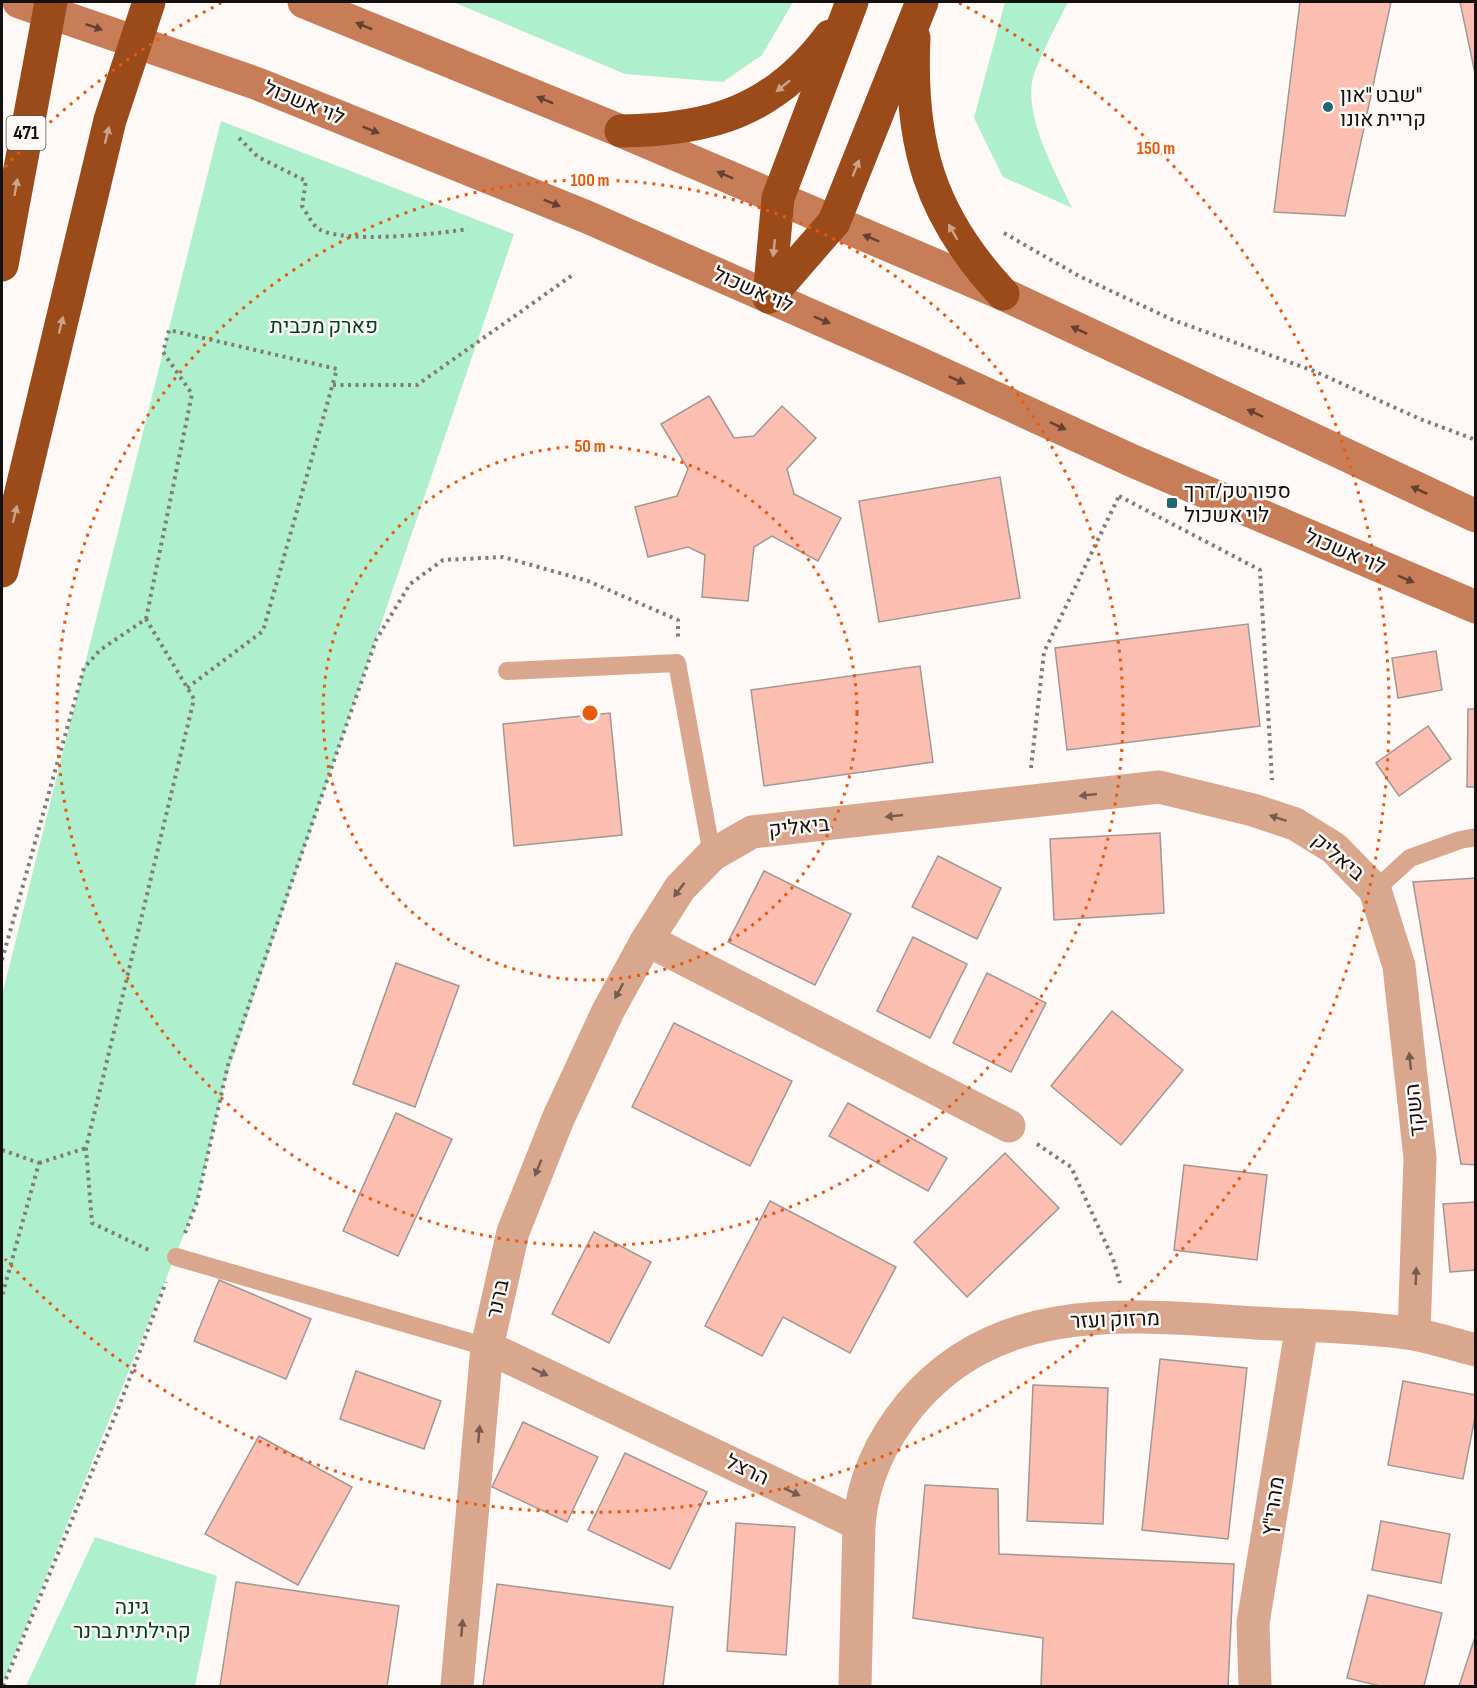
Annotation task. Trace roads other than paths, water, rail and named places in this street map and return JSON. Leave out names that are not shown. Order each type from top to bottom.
[{"type":"highway","name":"471","points":[[2,265],[51,2]]},
{"type":"highway","points":[[2,571],[110,120],[149,2]]},
{"type":"highway","points":[[621,131],[686,128],[716,120],[775,93],[802,71],[850,6]]},
{"type":"highway","points":[[769,297],[778,198],[850,6]]},
{"type":"highway","points":[[769,297],[834,222],[919,10]]},
{"type":"highway","points":[[919,10],[914,57],[917,125],[935,195],[957,238],[975,264],[1003,294]]},
{"type":"main road","name":"לוי אשכול","points":[[19,2],[258,84],[577,213],[1136,462],[1476,606]]},
{"type":"main road","points":[[304,2],[621,131],[1003,294],[1474,515]]},
{"type":"street","name":"ביאליק","points":[[647,940],[680,888],[712,855],[752,832],[1159,787],[1295,824],[1334,848],[1375,890]]},
{"type":"street","name":"השקד","points":[[1375,890],[1399,966],[1420,1158],[1414,1334]]},
{"type":"street","points":[[647,940],[1009,1126]]},
{"type":"street","name":"ברנר","points":[[457,1686],[487,1347],[517,1222],[563,1108],[608,1011],[647,940]]},
{"type":"street","name":"מרזוק ועזר","points":[[860,1524],[861,1502],[869,1476],[892,1429],[916,1398],[951,1364],[978,1348],[1027,1328],[1062,1321],[1130,1316],[1302,1325],[1414,1334],[1476,1350]]},
{"type":"street","name":"מהרי\"ץ","points":[[1255,1686],[1253,1623],[1302,1325]]},
{"type":"street","name":"הרצל","points":[[487,1347],[860,1524]]},
{"type":"street","points":[[855,1686],[860,1524]]},
{"type":"lane","points":[[507,671],[677,663],[712,855]]},
{"type":"lane","points":[[1375,890],[1410,858],[1460,840],[1476,837]]},
{"type":"lane","points":[[176,1257],[487,1347]]},
{"type":"place","name":"שבט \"און\" קריית אונו","points":[[1328,107]]},
{"type":"place","name":"ספורטק/דרך לוי אשכול","points":[[1172,503]]},
{"type":"park label","name":"פארק מכבית","points":[[324,326]]},
{"type":"park label","name":"גינה קהילתית ברנר","points":[[132,1619]]}]
